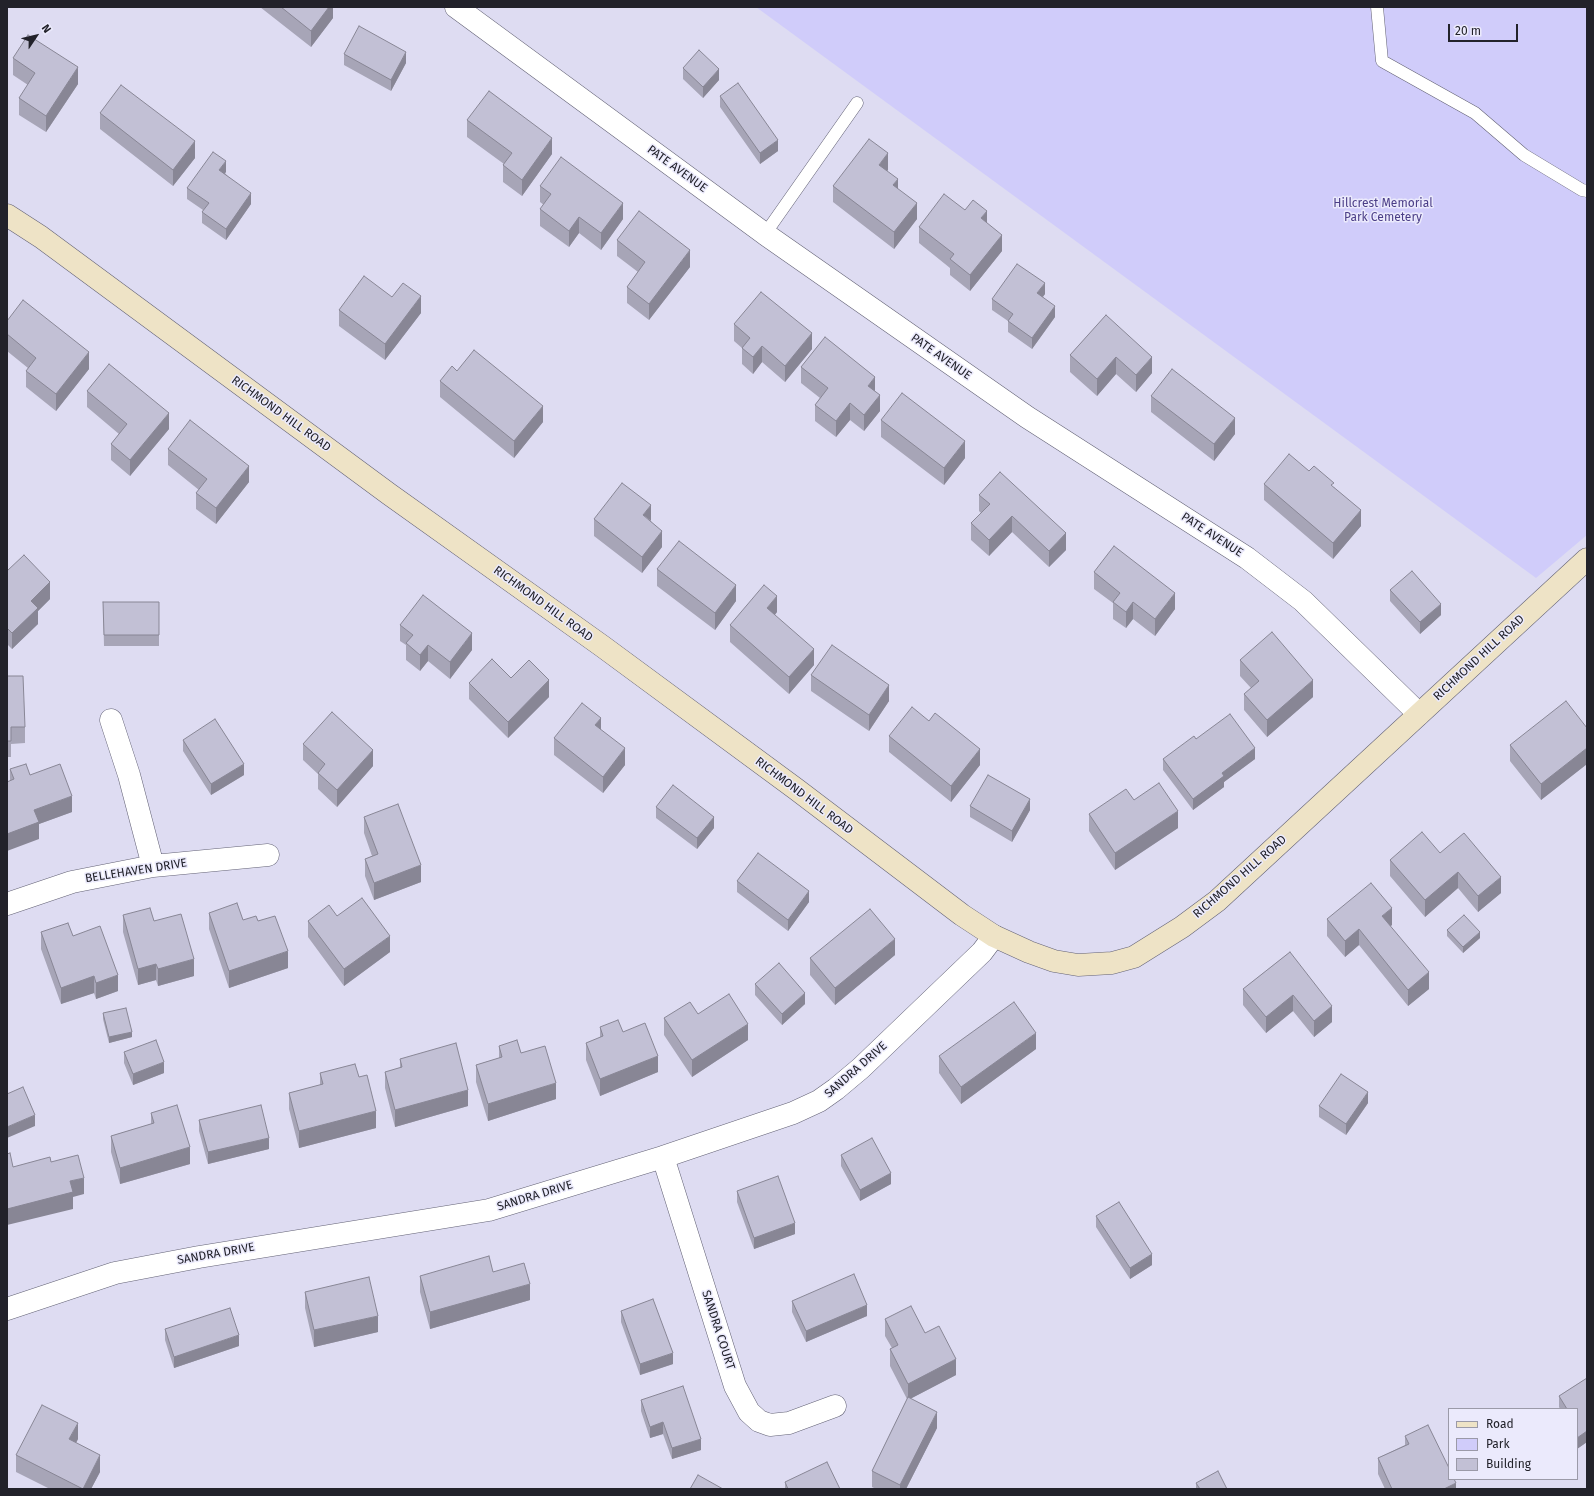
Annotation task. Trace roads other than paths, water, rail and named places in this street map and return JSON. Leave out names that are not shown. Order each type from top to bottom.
[{"type":"street","name":"PATE AVENUE","points":[[456,7],[765,234],[1027,417],[1247,558],[1303,601],[1419,714]]},
{"type":"street","name":"RICHMOND HILL ROAD","points":[[7,215],[42,237],[389,494],[602,646],[796,789],[962,915],[994,936],[1029,952],[1054,961],[1078,965],[1112,963],[1134,957],[1182,927],[1217,901],[1587,559]]},
{"type":"street","points":[[111,720],[129,775],[153,866]]},
{"type":"street","name":"BELLEHAVEN DRIVE","points":[[7,904],[72,882],[153,866],[268,855]]},
{"type":"street","name":"SANDRA DRIVE","points":[[7,1309],[115,1273],[199,1257],[489,1210],[663,1157],[793,1113],[819,1101],[861,1068],[982,952],[994,936]]},
{"type":"street","name":"SANDRA COURT","points":[[663,1157],[735,1386],[749,1412],[759,1421],[770,1424],[789,1423],[835,1406]]},
{"type":"lane","points":[[1376,7],[1382,61],[1475,113],[1524,156],[1582,190],[1587,191]]},
{"type":"lane","points":[[765,234],[857,103]]},
{"type":"park label","name":"Hillcrest Memorial Park Cemetery","points":[[1383,211]]}]
